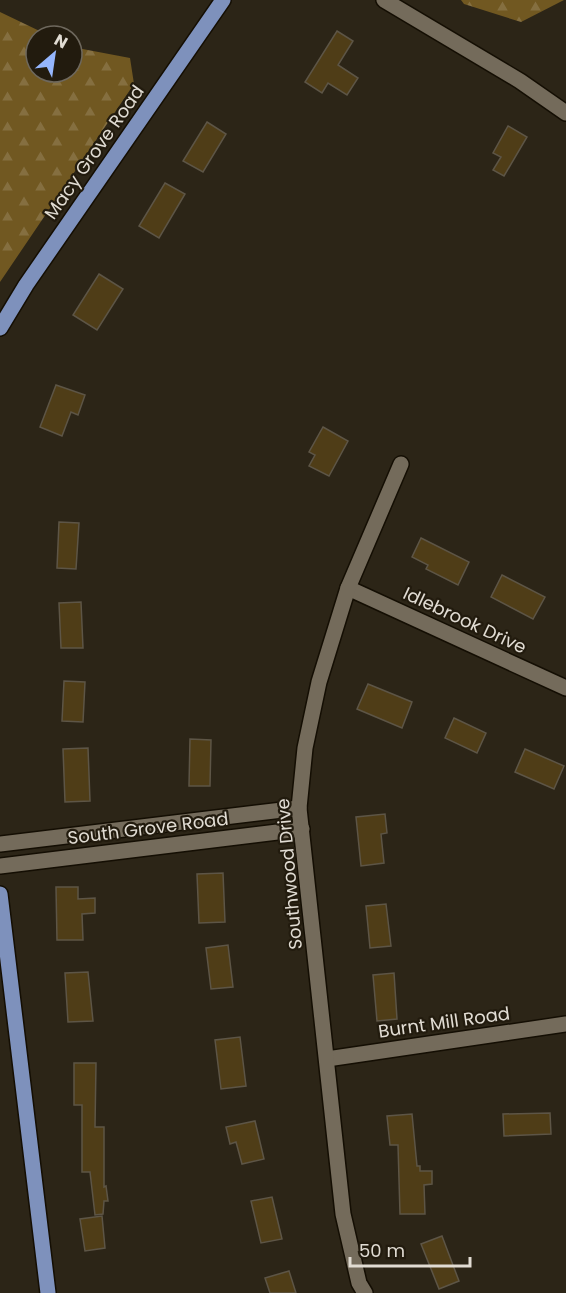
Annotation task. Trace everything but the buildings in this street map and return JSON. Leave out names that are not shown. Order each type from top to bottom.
[{"type":"main road","name":"Macy Grove Road","points":[[0,328],[26,285],[223,0]]},
{"type":"main road","points":[[0,894],[48,1293]]},
{"type":"street","points":[[384,0],[520,81],[566,113]]},
{"type":"street","name":"Southwood Drive","points":[[365,1293],[359,1283],[343,1214],[299,808],[305,748],[319,682],[348,588],[401,464]]},
{"type":"street","name":"Idlebrook Drive","points":[[348,588],[566,688]]},
{"type":"street","name":"South Grove Road","points":[[0,844],[299,808]]},
{"type":"street","name":"South Grove Road","points":[[0,866],[302,829]]},
{"type":"street","name":"Burnt Mill Road","points":[[327,1059],[566,1024]]},
{"type":"green space","points":[[461,0],[564,0],[521,22],[464,4]]},
{"type":"green space","points":[[0,12],[25,24],[24,84],[84,84],[84,49],[130,58],[134,84],[0,282]]}]
